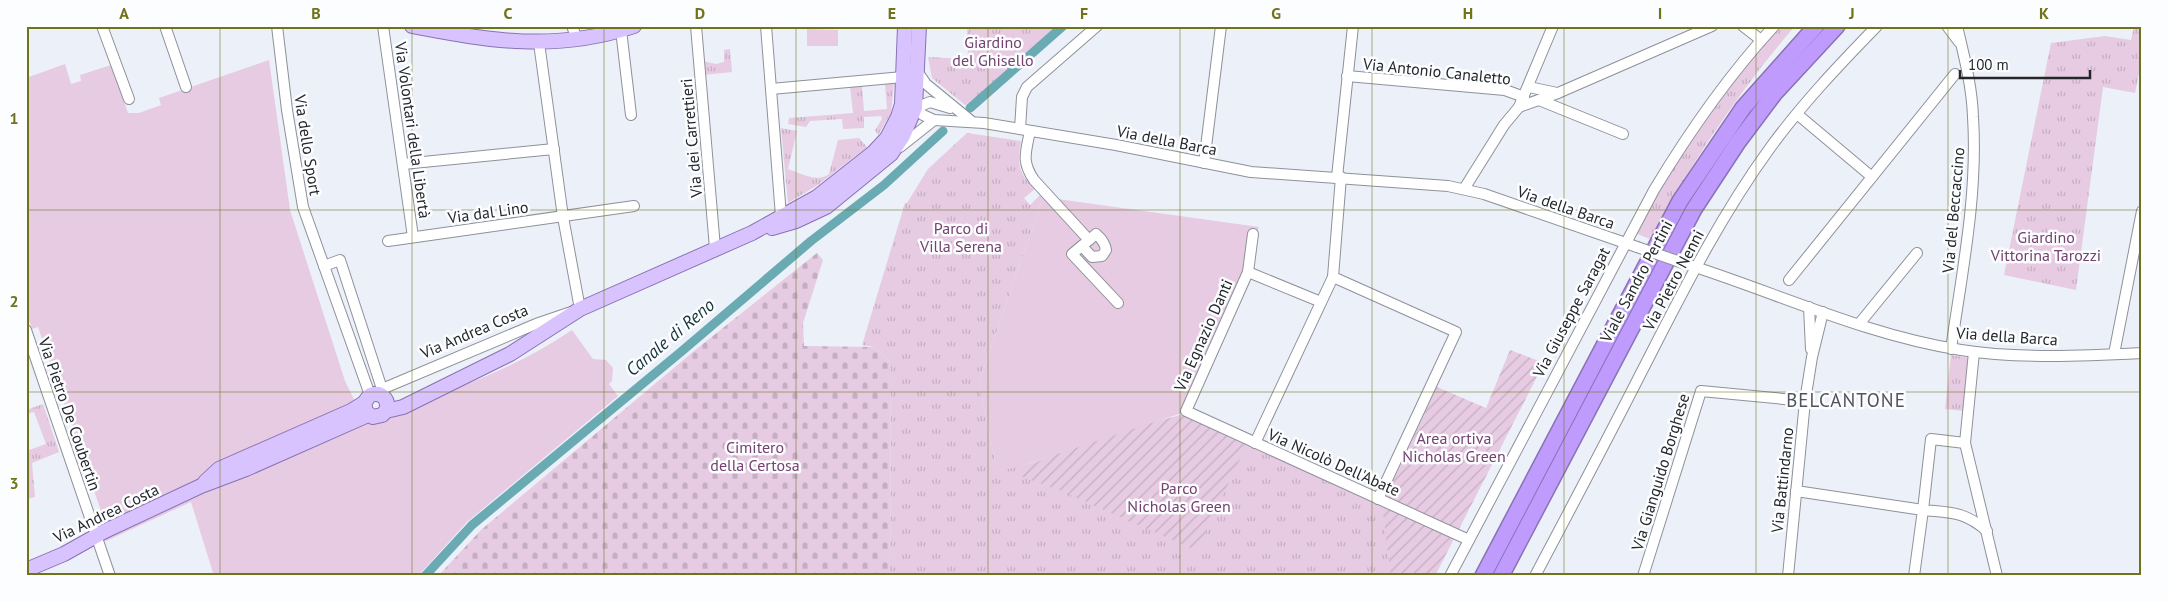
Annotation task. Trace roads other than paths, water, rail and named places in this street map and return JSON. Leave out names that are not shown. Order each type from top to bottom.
[{"type":"highway","name":"Viale Sandro Pertini","points":[[1483,576],[1680,201],[1743,108],[1816,26]]},
{"type":"highway","name":"Viale Sandro Pertini","points":[[1501,576],[1698,202],[1738,142],[1774,94],[1837,26]]},
{"type":"main road","points":[[412,26],[488,40],[539,43],[575,33],[627,28]]},
{"type":"main road","name":"Via Andrea Costa","points":[[752,233],[817,197],[874,152],[887,138],[898,117],[903,92],[905,26]]},
{"type":"main road","name":"Via Andrea Costa","points":[[26,570],[64,554],[96,536],[201,486],[220,469],[377,401],[455,381],[510,354],[580,308],[752,233],[796,221],[818,212],[891,154],[904,136],[915,108],[919,26]]},
{"type":"street","points":[[102,26],[128,99]]},
{"type":"street","points":[[165,26],[186,87]]},
{"type":"street","name":"Via dello Sport","points":[[277,26],[301,201],[345,324],[377,401]]},
{"type":"street","name":"Via Volontari della Libertà","points":[[383,26],[413,237]]},
{"type":"street","name":"Via dei Carrettieri","points":[[696,26],[715,248]]},
{"type":"street","points":[[766,26],[782,216]]},
{"type":"street","points":[[1097,26],[1027,87],[1022,97],[1025,160],[1026,168],[1034,180],[1085,243],[1072,254],[1118,303]]},
{"type":"street","points":[[1204,163],[1222,26]]},
{"type":"street","points":[[1255,443],[1333,277],[1347,76],[1353,26]]},
{"type":"street","points":[[1464,189],[1504,125],[1519,108],[1553,26]]},
{"type":"street","points":[[1519,108],[1712,26]]},
{"type":"street","points":[[1743,26],[1761,40]]},
{"type":"street","name":"Via Giuseppe Saragat","points":[[1450,576],[1625,243],[1674,156],[1719,92],[1774,26]]},
{"type":"street","name":"Via Pietro Nenni","points":[[1535,576],[1696,267],[1743,187],[1770,148],[1823,82],[1877,26]]},
{"type":"street","name":"Via del Beccaccino","points":[[1947,26],[1962,45]]},
{"type":"street","name":"Via del Beccaccino","points":[[1952,349],[1972,201],[1974,164],[1972,99],[1957,26]]},
{"type":"street","points":[[627,28],[631,115]]},
{"type":"street","points":[[539,43],[563,217],[580,308]]},
{"type":"street","name":"Via della Barca","points":[[918,71],[926,84],[971,121]]},
{"type":"street","points":[[1789,280],[1955,74]]},
{"type":"street","name":"Via Antonio Canaletto","points":[[1347,76],[1526,92],[1558,93]]},
{"type":"street","points":[[772,89],[903,77]]},
{"type":"street","points":[[891,154],[934,120],[923,115],[915,108],[903,92]]},
{"type":"street","points":[[1558,93],[1556,101],[1560,110]]},
{"type":"street","points":[[1539,100],[1623,134]]},
{"type":"street","name":"Via della Barca","points":[[898,117],[930,102],[956,110]]},
{"type":"street","points":[[1797,114],[1872,177]]},
{"type":"street","name":"Via della Barca","points":[[934,120],[971,121],[1278,175],[1429,183],[1464,189],[1696,267],[1809,308],[1859,324],[1952,349],[2032,355],[2142,352]]},
{"type":"street","points":[[403,164],[554,148]]},
{"type":"street","name":"Via dal Lino","points":[[388,241],[634,206]]},
{"type":"street","points":[[2114,354],[2142,211]]},
{"type":"street","name":"Via Egnazio Danti","points":[[1186,411],[1248,272],[1254,234]]},
{"type":"street","points":[[1859,324],[1917,253]]},
{"type":"street","points":[[324,266],[340,260],[359,319],[377,401]]},
{"type":"street","name":"Via Egnazio Danti","points":[[1248,272],[1321,302]]},
{"type":"street","points":[[1333,277],[1456,332],[1378,498]]},
{"type":"street","name":"Via Andrea Costa","points":[[377,401],[536,324],[580,308]]},
{"type":"street","name":"Via Battindarno","points":[[1809,308],[1812,357]]},
{"type":"street","name":"Via Battindarno","points":[[1788,576],[1806,400],[1812,357],[1823,312]]},
{"type":"street","points":[[345,324],[359,319]]},
{"type":"street","name":"Via Pietro De Coubertin","points":[[26,330],[110,576]]},
{"type":"street","points":[[1974,352],[1965,443],[1997,576]]},
{"type":"street","name":"Via Gianguido Borghese","points":[[1643,576],[1701,391],[1806,400]]},
{"type":"street","name":"Via Nicolò Dell'Abate","points":[[1186,411],[1469,540]]},
{"type":"street","points":[[1914,576],[1931,439],[1965,443]]},
{"type":"street","points":[[1796,491],[1922,510],[1962,514],[1981,510]]},
{"type":"street","points":[[1962,514],[1976,522],[1987,532]]},
{"type":"waterway","name":"Canale di Reno","points":[[970,108],[1063,26]]},
{"type":"waterway","name":"Canale di Reno","points":[[425,576],[472,525],[811,241],[884,185],[943,131]]},
{"type":"district","name":"BELCANTONE","points":[[1846,400]]},
{"type":"park label","name":"Giardino del Ghisello","points":[[993,51]]},
{"type":"park label","name":"Parco di Villa Serena","points":[[961,237]]},
{"type":"park label","name":"Giardino Vittorina Tarozzi","points":[[2046,246]]},
{"type":"park label","name":"Area ortiva Nicholas Green","points":[[1454,447]]},
{"type":"park label","name":"Cimitero della Certosa","points":[[755,456]]},
{"type":"park label","name":"Parco Nicholas Green","points":[[1179,497]]}]
